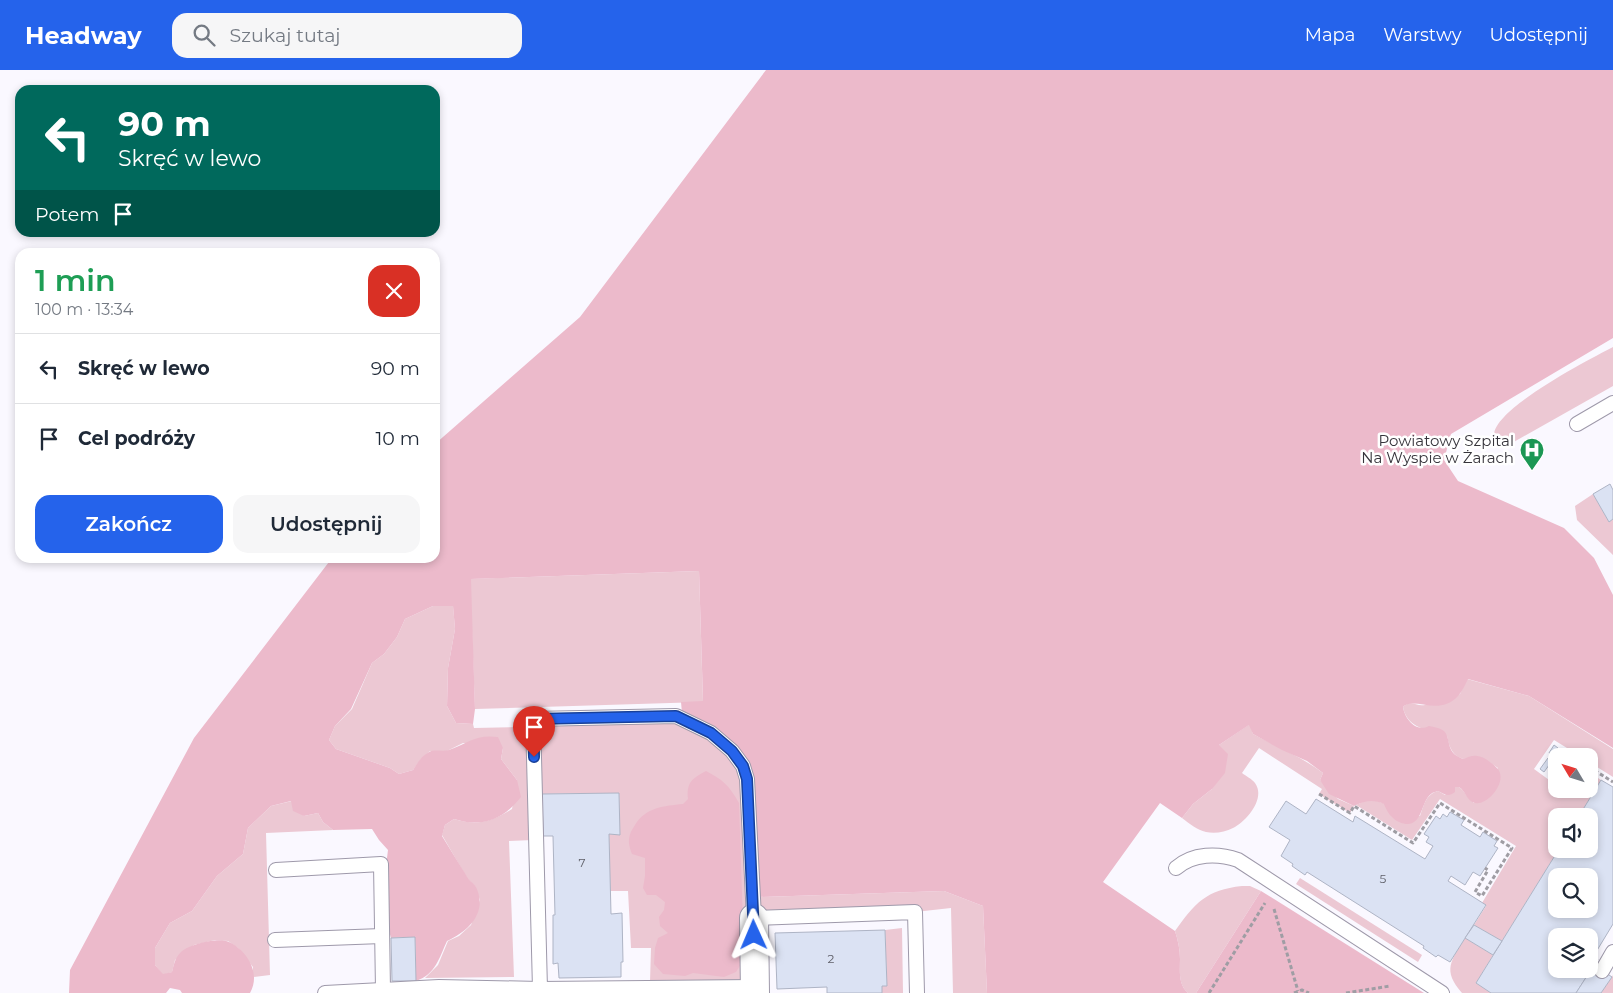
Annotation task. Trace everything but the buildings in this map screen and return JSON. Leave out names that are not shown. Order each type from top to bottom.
[{"type":"street","points":[[754,918],[755,990]]},
{"type":"lane","points":[[1577,424],[1613,403]]},
{"type":"lane","points":[[540,989],[533,719],[676,716],[711,733],[732,751],[743,766],[747,779],[754,918],[915,912],[917,993]]},
{"type":"lane","points":[[1176,868],[1185,861],[1200,856],[1223,856],[1238,860],[1442,993]]},
{"type":"lane","points":[[276,870],[381,864],[384,990]]},
{"type":"lane","points":[[275,940],[382,936]]},
{"type":"lane","points":[[1602,970],[1613,952]]},
{"type":"lane","points":[[325,993],[439,987],[755,990]]},
{"type":"path","points":[[1598,772],[1613,782]]},
{"type":"path","points":[[1319,794],[1350,813],[1354,806],[1413,843],[1440,803],[1512,848],[1482,896],[1475,892],[1488,870],[1485,868]]},
{"type":"path","points":[[1209,993],[1270,896]]},
{"type":"path","points":[[1273,906],[1296,992],[1305,991],[1309,993]]},
{"type":"path","points":[[1346,993],[1423,981]]},
{"type":"shaded area","points":[[766,70],[1613,70],[1613,338],[1451,434],[1444,460],[1458,481],[1564,528],[1594,558],[1613,595],[1613,748],[1529,696],[1468,679],[1459,694],[1451,702],[1435,706],[1408,704],[1403,707],[1404,712],[1412,724],[1420,728],[1429,726],[1444,731],[1450,748],[1459,757],[1463,759],[1479,756],[1492,763],[1500,773],[1499,785],[1491,796],[1480,803],[1472,802],[1459,787],[1455,787],[1455,792],[1451,795],[1438,791],[1434,792],[1427,798],[1417,820],[1407,824],[1394,819],[1384,804],[1369,801],[1354,806],[1329,794],[1320,780],[1323,773],[1307,761],[1253,734],[1249,725],[1219,745],[1228,754],[1225,773],[1212,789],[1193,804],[1182,818],[1160,803],[1103,882],[1175,931],[1180,952],[1181,981],[1188,993],[987,993],[983,906],[944,891],[759,897],[752,776],[682,713],[681,702],[703,701],[699,571],[471,579],[475,709],[473,724],[456,723],[447,706],[448,668],[455,629],[453,606],[433,606],[405,619],[397,637],[384,654],[372,663],[351,709],[335,726],[329,740],[336,749],[390,768],[399,774],[413,770],[421,758],[429,752],[449,750],[478,738],[498,737],[503,748],[501,759],[517,780],[521,797],[507,811],[491,820],[474,823],[454,819],[445,825],[442,836],[467,877],[476,887],[480,905],[474,920],[469,926],[447,941],[432,970],[416,981],[415,937],[391,938],[385,894],[388,850],[372,829],[333,830],[323,822],[318,813],[304,816],[293,811],[291,801],[271,806],[248,828],[243,854],[217,876],[192,911],[170,923],[155,948],[155,965],[163,974],[172,972],[177,957],[185,949],[212,941],[229,942],[242,951],[251,964],[254,978],[250,993],[182,993],[180,990],[170,988],[166,993],[69,993],[70,970],[194,738],[328,563],[440,563],[440,440],[580,317]]},
{"type":"shaded area","points":[[1613,347],[1613,386],[1512,443],[1500,440],[1494,434],[1499,423],[1526,398],[1565,373]]},
{"type":"shaded area","points":[[1593,494],[1609,522],[1613,519],[1613,555],[1577,520],[1575,506]]},
{"type":"shaded area","points":[[699,571],[703,702],[475,709],[470,579]]},
{"type":"shaded area","points":[[453,605],[455,629],[448,668],[447,706],[456,723],[473,724],[474,728],[526,727],[533,840],[509,841],[514,977],[425,978],[438,965],[448,941],[459,936],[471,925],[480,900],[475,886],[467,878],[442,835],[445,825],[454,819],[470,822],[490,820],[512,809],[517,780],[501,759],[503,748],[463,743],[447,751],[430,751],[413,770],[399,774],[390,768],[336,749],[329,740],[335,726],[352,709],[372,663],[384,654],[397,637],[405,619],[433,606]]},
{"type":"shaded area","points":[[1467,679],[1529,696],[1613,749],[1613,777],[1598,768],[1598,748],[1567,748],[1554,740],[1534,769],[1548,779],[1548,798],[1590,798],[1584,808],[1548,808],[1548,858],[1553,858],[1502,941],[1474,925],[1486,906],[1482,903],[1516,846],[1440,799],[1412,840],[1356,805],[1365,801],[1377,801],[1420,816],[1426,801],[1434,792],[1438,791],[1445,795],[1455,787],[1459,787],[1474,803],[1498,768],[1479,757],[1475,756],[1466,759],[1458,757],[1450,748],[1447,736],[1420,728],[1409,720],[1403,707],[1411,703],[1422,705],[1438,702],[1460,694]]},
{"type":"shaded area","points":[[674,721],[709,738],[737,766],[742,782],[749,917],[749,981],[650,982],[651,948],[631,948],[628,891],[610,891],[609,834],[620,834],[619,793],[542,794],[539,724]]},
{"type":"shaded area","points":[[1250,724],[1253,734],[1298,757],[1323,773],[1320,780],[1338,799],[1354,806],[1350,813],[1319,794],[1322,789],[1259,748],[1242,773],[1255,783],[1258,789],[1257,802],[1244,820],[1230,829],[1213,833],[1200,830],[1182,818],[1193,804],[1212,789],[1219,745]]},
{"type":"shaded area","points":[[706,771],[725,784],[739,803],[743,961],[736,972],[724,977],[693,973],[685,976],[663,974],[654,964],[658,938],[668,933],[660,926],[659,917],[664,910],[665,902],[656,895],[647,895],[643,888],[645,858],[632,854],[629,846],[630,835],[644,814],[656,808],[683,804],[688,799],[688,788],[691,781]]},
{"type":"shaded area","points":[[292,801],[304,816],[318,813],[323,822],[333,830],[266,833],[270,975],[253,977],[253,967],[238,948],[228,941],[215,940],[194,945],[175,960],[172,972],[163,975],[155,965],[155,948],[170,923],[192,911],[217,876],[243,854],[248,828],[271,806]]},
{"type":"shaded area","points":[[1300,878],[1422,955],[1418,962],[1296,884]]},
{"type":"shaded area","points":[[1250,886],[1261,891],[1196,993],[1188,993],[1181,981],[1180,952],[1175,931],[1202,900],[1219,891]]},
{"type":"shaded area","points":[[944,891],[983,906],[987,993],[953,993],[951,908],[915,912],[760,919],[759,897]]},
{"type":"shaded area","points":[[1261,891],[1282,904],[1424,993],[1196,993]]},
{"type":"shaded area","points":[[902,928],[903,993],[882,993],[882,986],[887,985],[885,930]]},
{"type":"shaded area","points":[[1465,938],[1493,955],[1476,983],[1491,993],[1462,993],[1452,978],[1450,972],[1451,965]]},
{"type":"shaded area","points":[[1613,975],[1613,993],[1601,993],[1612,977]]},
{"type":"place","name":"Powiatowy Szpital Na Wyspie w Żarach","points":[[1532,471]]},
{"type":"route","points":[[534,757],[533,719],[676,716],[711,733],[732,751],[743,766],[747,779],[754,935]]}]
